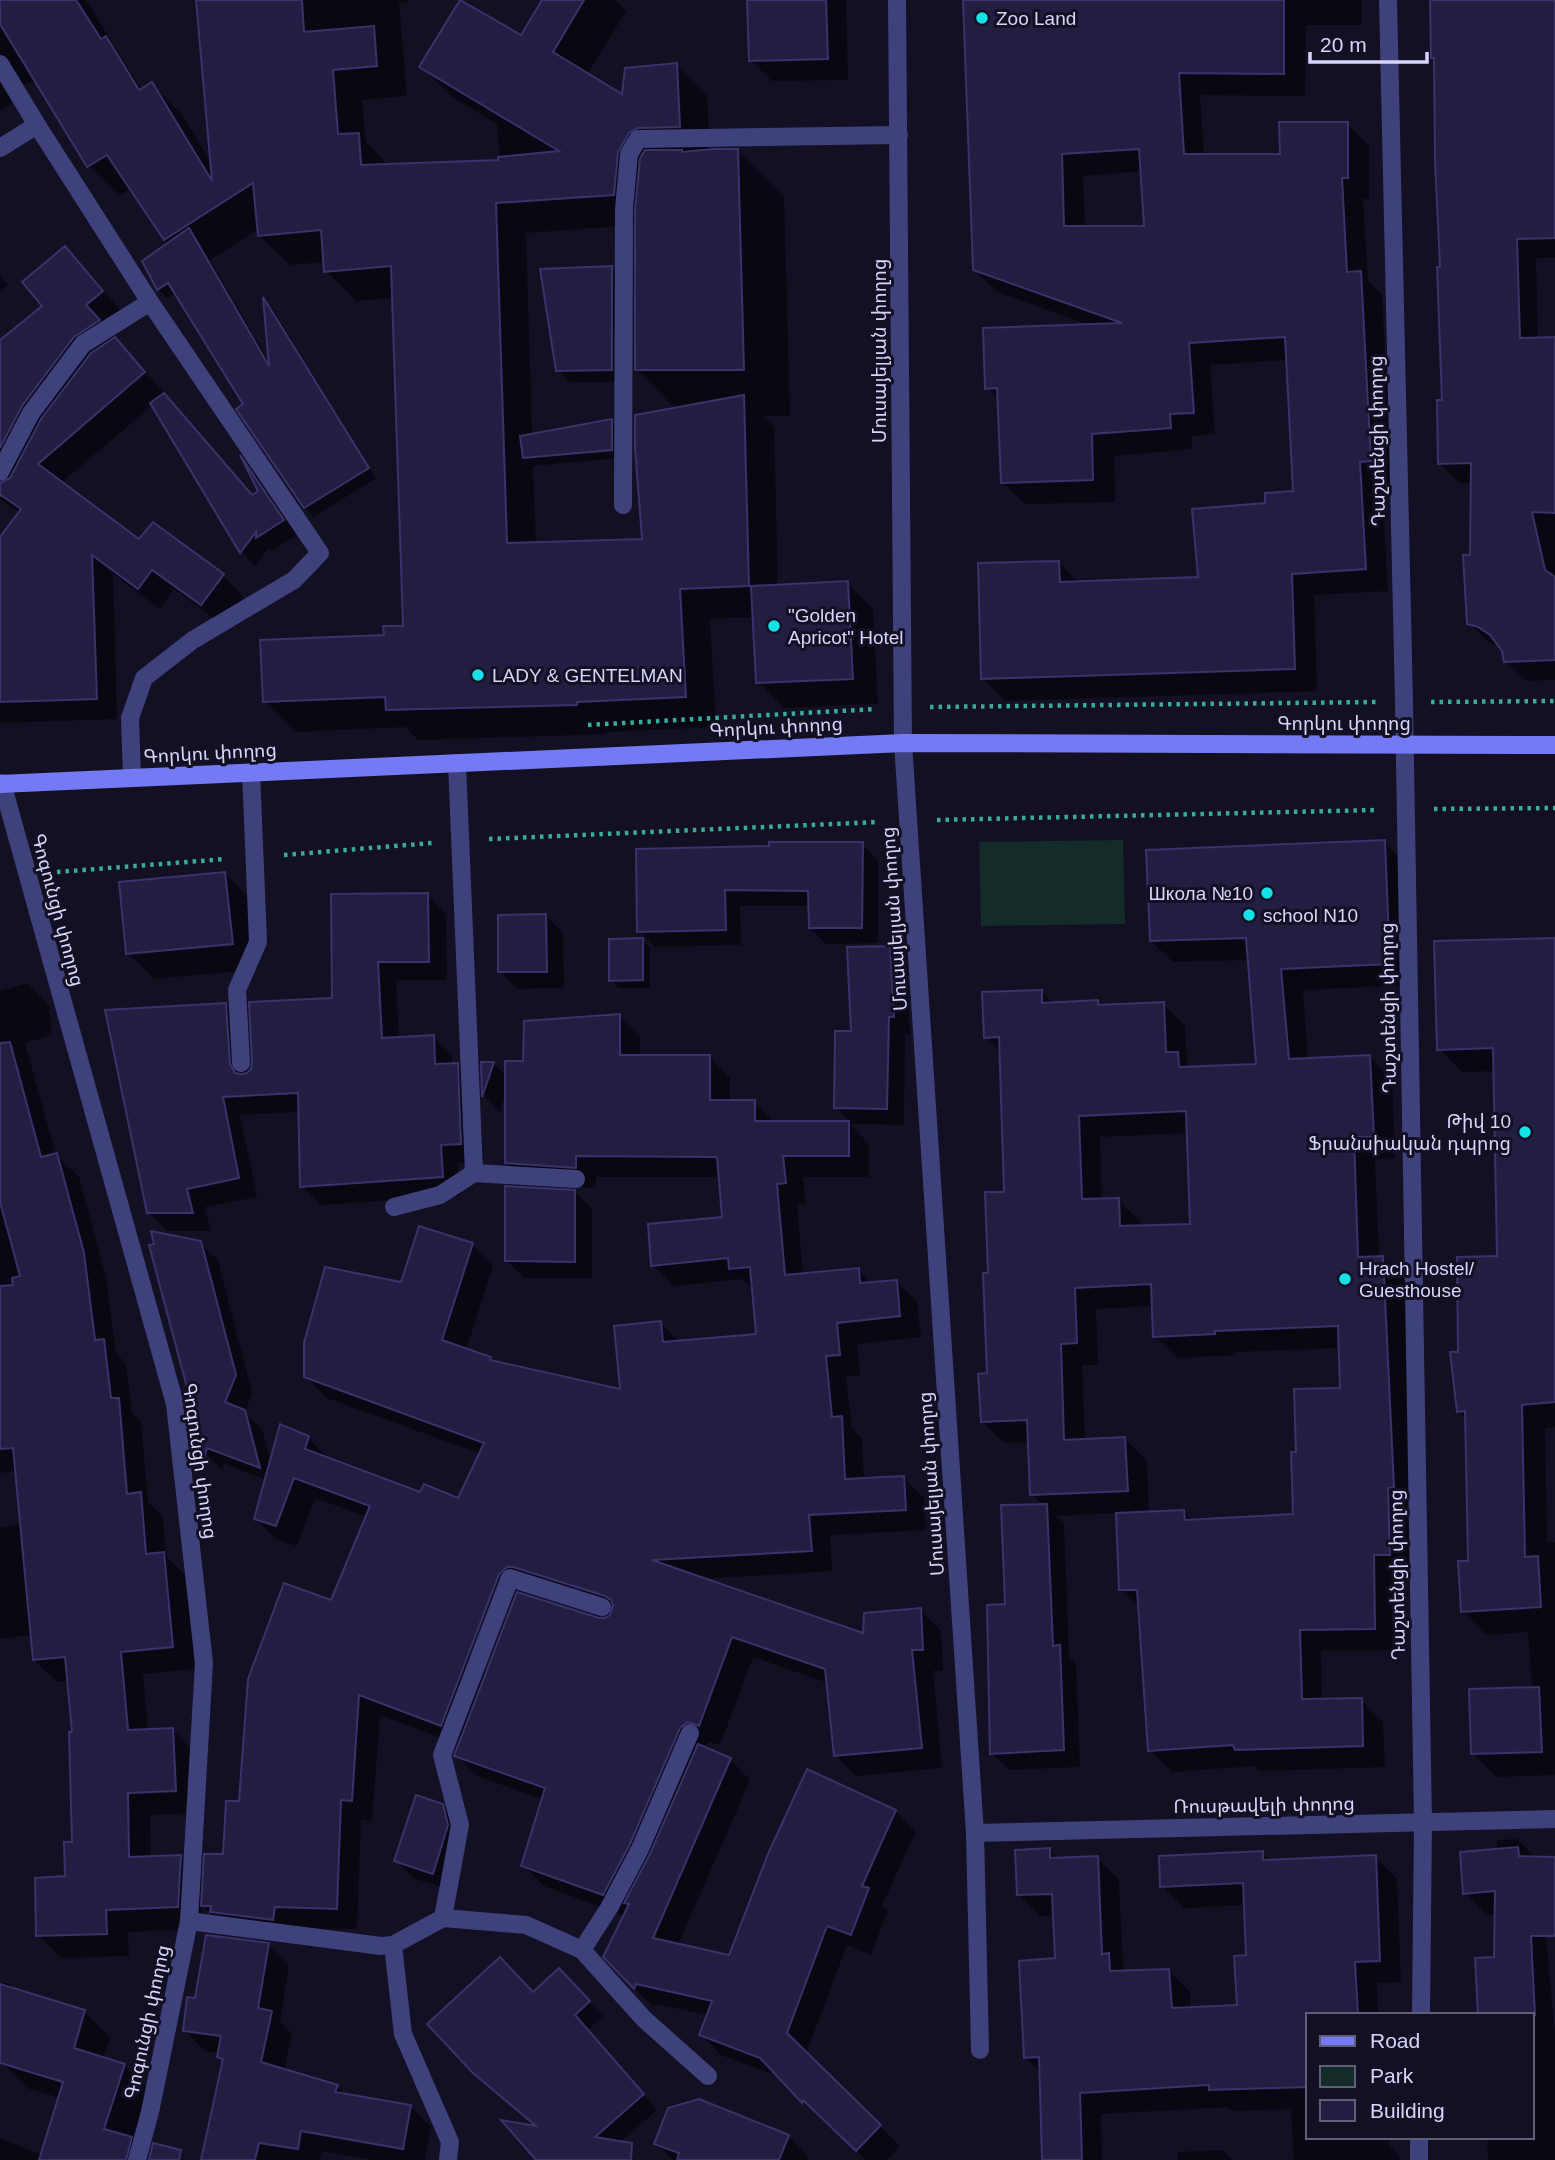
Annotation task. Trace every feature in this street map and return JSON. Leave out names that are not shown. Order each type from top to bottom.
[{"type":"main road","name":"Գորկու փողոց","points":[[1,784],[903,743],[1555,745]]},
{"type":"street","name":"Մուսայելյան փողոց","points":[[897,0],[903,743],[975,1833],[980,2050]]},
{"type":"street","name":"Դաշտենցի փողոց","points":[[1388,0],[1423,1822],[1421,2013]]},
{"type":"street","points":[[0,64],[150,302],[320,553],[294,580],[193,640],[145,678],[131,718],[132,778]]},
{"type":"street","points":[[0,148],[37,125]]},
{"type":"street","points":[[623,505],[624,209],[629,154],[638,139],[899,135]]},
{"type":"street","points":[[0,472],[31,413],[83,344],[150,302]]},
{"type":"street","points":[[457,763],[474,1173]]},
{"type":"street","points":[[241,1063],[237,990],[258,942],[251,772]]},
{"type":"street","name":"Գոգունցի փողոց","points":[[1,784],[174,1404],[204,1663],[189,1921],[150,2112],[137,2160]]},
{"type":"street","points":[[394,1207],[440,1195],[474,1173],[576,1179]]},
{"type":"street","points":[[443,1918],[460,1825],[442,1755],[510,1578],[602,1607]]},
{"type":"street","points":[[582,1950],[610,1908],[640,1849],[690,1733]]},
{"type":"street","name":"Ռուսթավելի փողոց","points":[[975,1833],[1555,1819]]},
{"type":"street","points":[[189,1921],[381,1946],[393,1945],[443,1918],[526,1925],[582,1950],[644,2019],[708,2076]]},
{"type":"street","points":[[393,1945],[402,2034],[450,2142],[448,2160]]},
{"type":"street","points":[[1419,2139],[1419,2160]]},
{"type":"path","points":[[27,874],[255,857]]},
{"type":"green space","points":[[1123,840],[1125,924],[981,926],[979,842]]},
{"type":"building","points":[[0,0],[76,0],[101,39],[106,36],[139,90],[152,82],[212,181],[196,0],[302,0],[304,32],[374,26],[377,66],[333,70],[338,134],[359,133],[361,165],[498,160],[498,157],[559,151],[419,67],[460,0],[521,35],[542,0],[584,0],[553,52],[622,94],[625,68],[677,63],[680,127],[638,128],[629,133],[618,152],[614,195],[496,203],[507,543],[642,539],[635,415],[744,395],[749,586],[680,589],[686,697],[577,702],[577,705],[386,710],[385,697],[263,702],[260,640],[384,635],[383,626],[403,626],[391,266],[324,272],[321,230],[258,236],[253,183],[164,240],[107,155],[87,167],[0,24]]},
{"type":"building","points":[[747,0],[826,0],[828,59],[749,61]]},
{"type":"building","points":[[963,0],[1284,0],[1284,74],[1179,73],[1184,154],[1280,154],[1279,122],[1348,122],[1348,178],[1342,178],[1347,272],[1361,271],[1371,461],[1360,462],[1366,569],[1292,574],[1295,669],[981,679],[978,563],[1059,561],[1060,582],[1198,577],[1192,509],[1265,503],[1265,493],[1293,491],[1285,337],[1189,343],[1194,413],[1170,414],[1171,428],[1092,434],[1093,480],[1001,483],[997,388],[985,389],[983,328],[1122,323],[973,270]],"holes":[[[1139,149],[1144,226],[1064,226],[1062,154]]]},
{"type":"building","points":[[1430,0],[1555,0],[1555,238],[1517,239],[1520,338],[1555,337],[1555,513],[1532,512],[1545,570],[1555,577],[1555,660],[1504,662],[1502,651],[1490,635],[1467,624],[1463,555],[1470,555],[1471,463],[1438,464],[1437,400],[1442,400],[1437,267],[1440,267]]},
{"type":"building","points":[[738,149],[744,370],[635,370],[635,210],[640,158],[645,150],[682,152]]},
{"type":"building","points":[[189,228],[269,366],[263,297],[369,468],[304,508],[236,409],[243,404],[168,283],[157,290],[142,261]]},
{"type":"building","points":[[65,246],[103,291],[86,305],[100,320],[74,337],[22,406],[0,448],[0,340],[42,306],[22,282]]},
{"type":"building","points":[[612,266],[612,370],[556,371],[540,269]]},
{"type":"building","points":[[115,337],[145,372],[38,464],[139,539],[153,522],[224,574],[201,605],[152,570],[138,589],[92,555],[97,699],[0,702],[0,537],[21,509],[0,496],[0,483],[10,478],[41,419],[91,353]]},
{"type":"building","points":[[164,393],[252,495],[258,491],[240,455],[284,520],[256,538],[256,532],[240,553],[150,403]]},
{"type":"building","points":[[612,419],[612,450],[523,458],[520,436]]},
{"type":"building","points":[[848,581],[853,679],[756,683],[751,586]]},
{"type":"building","points":[[1385,840],[1390,964],[1281,969],[1289,1059],[1370,1055],[1374,1137],[1354,1137],[1358,1257],[1383,1256],[1394,1487],[1388,1488],[1390,1555],[1374,1555],[1375,1629],[1300,1630],[1302,1699],[1362,1698],[1363,1746],[1235,1750],[1233,1745],[1148,1751],[1137,1590],[1119,1590],[1116,1513],[1184,1510],[1185,1520],[1293,1514],[1291,1452],[1296,1452],[1294,1389],[1340,1388],[1338,1326],[1215,1331],[1215,1334],[1153,1337],[1151,1284],[1075,1288],[1077,1343],[1061,1344],[1064,1440],[1125,1437],[1128,1491],[1030,1495],[1027,1420],[981,1422],[978,1374],[987,1373],[983,1273],[988,1273],[985,1192],[1004,1192],[999,1037],[984,1038],[982,992],[1042,990],[1042,1003],[1098,1000],[1098,1005],[1164,1002],[1166,1052],[1178,1052],[1179,1067],[1256,1064],[1246,938],[1150,941],[1146,850]],"holes":[[[1186,1111],[1190,1224],[1120,1226],[1119,1198],[1082,1199],[1079,1116]]]},
{"type":"building","points":[[769,842],[863,842],[862,928],[809,928],[808,891],[725,890],[726,930],[637,932],[636,849],[769,846]]},
{"type":"building","points":[[225,872],[233,944],[126,954],[119,882]]},
{"type":"building","points":[[428,893],[429,962],[378,962],[382,1038],[434,1035],[435,1064],[458,1063],[461,1144],[441,1145],[443,1177],[300,1187],[298,1093],[223,1097],[239,1178],[187,1189],[193,1213],[147,1213],[105,1010],[226,1003],[230,1064],[235,1073],[247,1073],[252,1062],[249,1002],[332,998],[331,894]]},
{"type":"building","points":[[546,914],[547,972],[498,972],[498,915]]},
{"type":"building","points":[[643,938],[643,980],[609,981],[609,939]]},
{"type":"building","points":[[1555,938],[1555,1402],[1522,1405],[1525,1557],[1538,1556],[1541,1607],[1461,1612],[1458,1561],[1468,1561],[1465,1411],[1457,1412],[1450,1352],[1458,1352],[1457,1257],[1497,1256],[1493,1048],[1437,1050],[1434,941]]},
{"type":"building","points":[[890,946],[894,1017],[889,1017],[887,1109],[834,1108],[835,1031],[851,1031],[847,947]]},
{"type":"building","points":[[620,1014],[620,1055],[710,1055],[710,1100],[755,1100],[755,1121],[849,1121],[849,1156],[783,1156],[786,1183],[777,1184],[785,1275],[859,1268],[860,1283],[897,1280],[900,1316],[837,1323],[840,1355],[826,1356],[832,1417],[842,1416],[845,1479],[904,1476],[906,1510],[809,1515],[812,1551],[652,1560],[863,1633],[864,1613],[921,1608],[923,1650],[912,1650],[922,1748],[834,1756],[825,1669],[732,1637],[699,1726],[688,1722],[680,1728],[630,1844],[603,1895],[521,1866],[545,1788],[454,1756],[517,1592],[599,1618],[610,1615],[613,1605],[605,1596],[507,1567],[499,1574],[441,1726],[359,1695],[352,1801],[341,1800],[337,1909],[275,1907],[273,1920],[210,1912],[211,1906],[201,1906],[204,1854],[223,1854],[226,1801],[239,1801],[248,1679],[284,1583],[331,1600],[370,1506],[294,1478],[276,1526],[254,1519],[280,1424],[309,1436],[305,1449],[420,1492],[424,1484],[458,1498],[484,1443],[304,1377],[304,1343],[325,1267],[401,1282],[419,1226],[473,1243],[442,1340],[491,1357],[490,1360],[620,1389],[614,1326],[661,1321],[663,1342],[756,1334],[750,1267],[729,1269],[728,1258],[651,1266],[648,1224],[722,1217],[717,1157],[576,1156],[576,1168],[505,1163],[505,1061],[523,1061],[524,1021]]},
{"type":"building","points":[[10,1042],[41,1157],[57,1153],[84,1253],[95,1340],[104,1339],[111,1398],[119,1398],[127,1494],[141,1492],[146,1554],[164,1552],[173,1647],[121,1652],[128,1730],[173,1728],[176,1791],[128,1793],[129,1857],[181,1855],[178,1907],[106,1910],[107,1934],[36,1936],[35,1878],[65,1876],[64,1842],[72,1842],[69,1732],[72,1732],[65,1657],[33,1660],[13,1448],[0,1449],[0,1286],[13,1285],[12,1278],[20,1276],[0,1202],[0,1043]]},
{"type":"building","points":[[481,1062],[494,1062],[482,1097]]},
{"type":"building","points":[[505,1186],[575,1190],[575,1262],[505,1261]]},
{"type":"building","points":[[151,1231],[201,1241],[236,1375],[225,1402],[245,1410],[260,1468],[207,1448],[205,1455],[149,1245],[154,1244]]},
{"type":"building","points":[[1047,1504],[1053,1646],[1060,1645],[1064,1750],[990,1754],[987,1605],[1005,1604],[1001,1505]]},
{"type":"building","points":[[1539,1687],[1542,1752],[1471,1754],[1469,1689]]},
{"type":"building","points":[[698,1744],[731,1758],[653,1938],[729,1955],[768,1854],[807,1769],[896,1810],[862,1886],[869,1888],[851,1935],[827,1926],[787,2033],[881,2125],[856,2151],[803,2100],[802,2103],[760,2058],[699,2035],[712,2001],[636,1984],[634,1989],[603,1957],[629,1904],[624,1903],[650,1854]]},
{"type":"building","points":[[416,1795],[443,1804],[448,1825],[433,1874],[394,1861]]},
{"type":"building","points":[[1518,1847],[1519,1856],[1555,1857],[1555,1936],[1531,1936],[1535,2015],[1478,2013],[1475,1958],[1494,1957],[1495,1891],[1463,1894],[1460,1852]]},
{"type":"building","points":[[1050,1848],[1050,1858],[1098,1856],[1102,1954],[1109,1953],[1110,1971],[1169,1969],[1172,2008],[1237,2005],[1234,1956],[1246,1955],[1243,1883],[1160,1887],[1159,1856],[1263,1851],[1263,1860],[1376,1855],[1380,1961],[1355,1962],[1358,2013],[1306,2013],[1306,2087],[1209,2090],[1209,2085],[1080,2093],[1082,2160],[1042,2160],[1039,2057],[1024,2058],[1019,1961],[1055,1958],[1052,1894],[1017,1895],[1015,1850]]},
{"type":"building","points":[[206,1935],[269,1943],[258,2008],[272,2011],[261,2062],[338,2085],[335,2092],[411,2105],[403,2149],[301,2131],[298,2149],[259,2143],[255,2160],[201,2160],[223,2059],[217,2057],[221,2036],[183,2031],[187,1997],[195,1998]]},
{"type":"building","points":[[500,1957],[533,1992],[559,1968],[590,2001],[575,2015],[644,2094],[595,2137],[632,2143],[631,2160],[536,2160],[501,2120],[536,2126],[473,2073],[427,2024]]},
{"type":"building","points":[[0,1984],[85,2010],[74,2048],[125,2064],[104,2129],[132,2137],[126,2160],[39,2160],[63,2082],[0,2063]]},
{"type":"building","points":[[699,2099],[789,2135],[779,2160],[677,2160],[679,2153],[654,2144],[668,2108]]},
{"type":"building","points":[[153,2143],[181,2150],[179,2160],[149,2160]]},
{"type":"place","name":"Zoo Land","points":[[982,18]]},
{"type":"place","name":"\"Golden Apricot\" Hotel","points":[[774,626]]},
{"type":"place","name":"LADY & GENTELMAN","points":[[478,675]]},
{"type":"place","name":"Школа №10","points":[[1267,893]]},
{"type":"place","name":"school N10","points":[[1249,915]]},
{"type":"place","name":"Թիվ 10 Ֆրանսիական դպրոց","points":[[1525,1132]]},
{"type":"place","name":"Hrach Hostel/ Guesthouse","points":[[1345,1279]]}]
